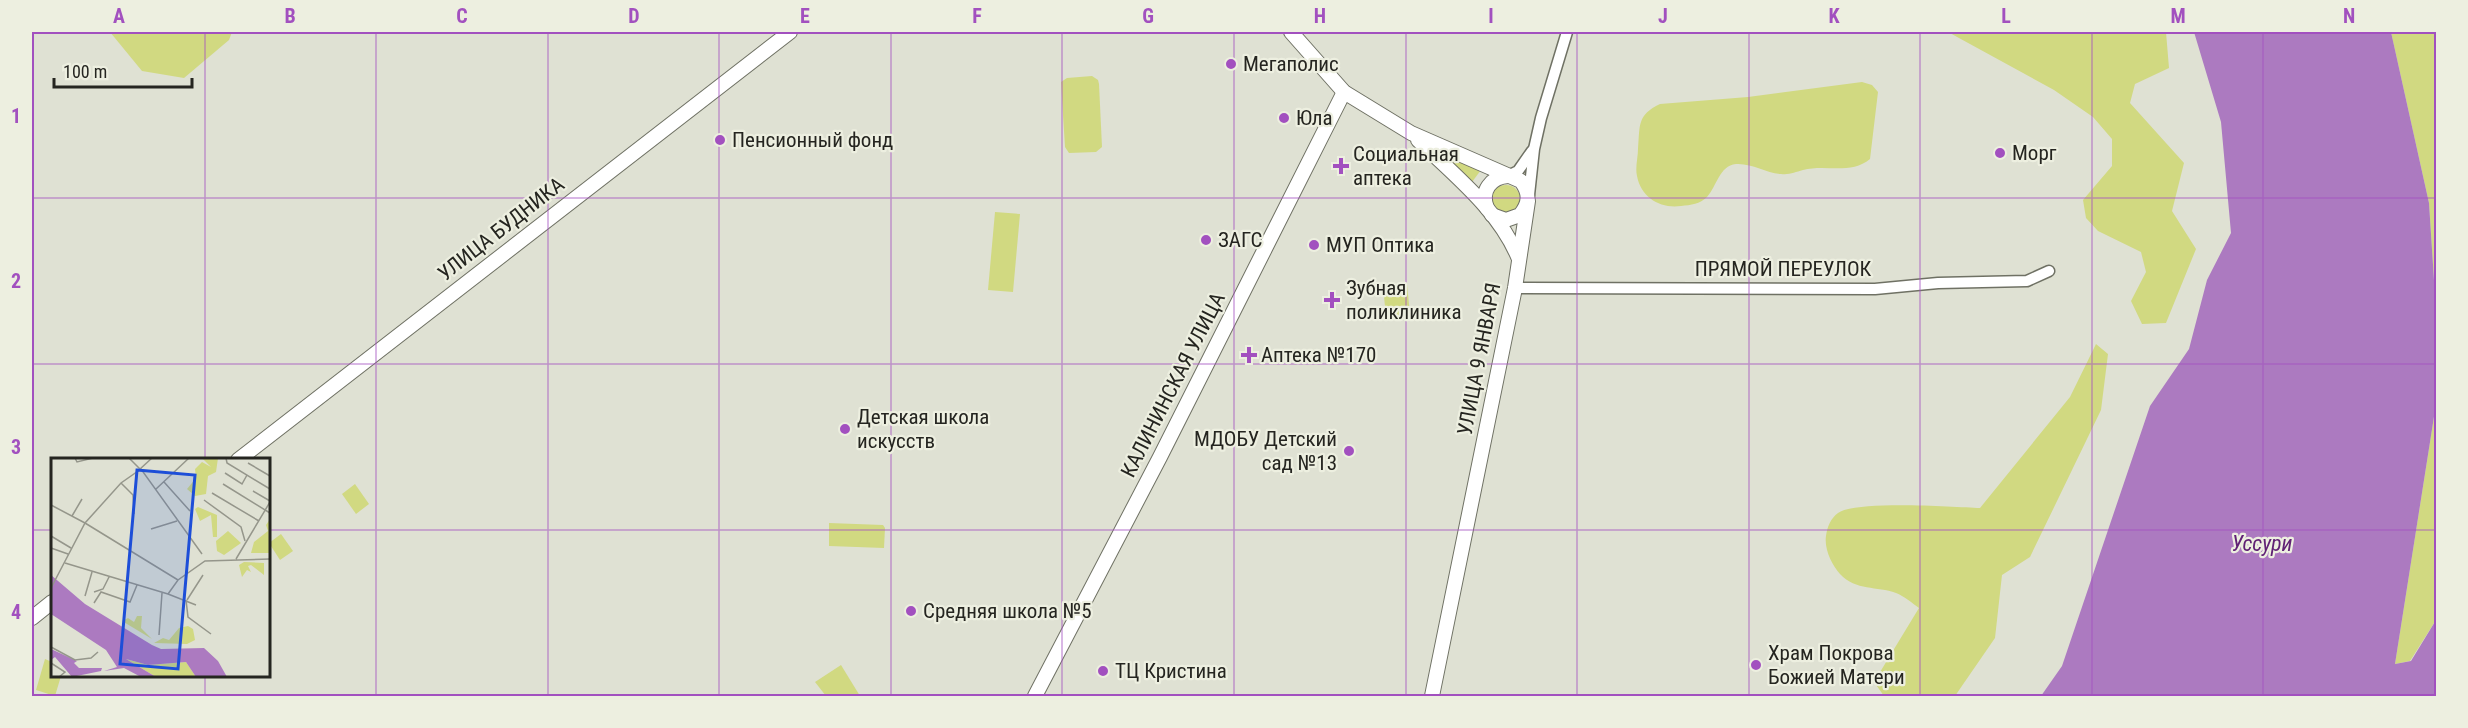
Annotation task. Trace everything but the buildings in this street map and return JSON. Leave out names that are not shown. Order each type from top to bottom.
[{"type":"main road","name":"УЛИЦА БУДНИКА","points":[[239,458],[790,32]]},
{"type":"main road","points":[[1292,32],[1344,92],[1411,133],[1521,181],[1528,201],[1520,215],[1513,219],[1498,218],[1489,211],[1484,196],[1495,179],[1508,176]]},
{"type":"main road","name":"КАЛИНИНСКАЯ УЛИЦА","points":[[1035,696],[1210,359],[1344,92]]},
{"type":"main road","points":[[1411,133],[1489,211],[1507,233],[1519,259]]},
{"type":"main road","name":"УЛИЦА 9 ЯНВАРЯ","points":[[1432,696],[1515,288],[1528,201]]},
{"type":"main road","points":[[32,618],[51,603]]},
{"type":"street","name":"УЛИЦА 9 ЯНВАРЯ","points":[[1528,201],[1534,149],[1541,118],[1568,32]]},
{"type":"street","points":[[1508,176],[1518,171],[1534,149]]},
{"type":"street","name":"ПРЯМОЙ ПЕРЕУЛОК","points":[[1515,288],[1875,289],[1938,283],[2027,281],[2049,271]]},
{"type":"green space","points":[[110,32],[232,32],[229,40],[184,78],[142,71]]},
{"type":"green space","points":[[1948,32],[2166,32],[2169,68],[2135,84],[2130,103],[2184,163],[2172,211],[2196,249],[2166,323],[2142,324],[2131,301],[2146,272],[2141,252],[2098,231],[2086,218],[2083,200],[2112,166],[2112,139],[2093,117],[2054,90]]},
{"type":"green space","points":[[2391,32],[2436,32],[2436,311],[2429,203]]},
{"type":"green space","points":[[1092,76],[1098,80],[1099,84],[1102,147],[1096,152],[1069,153],[1065,147],[1061,82],[1067,78]]},
{"type":"green space","points":[[1862,82],[1872,85],[1878,92],[1870,159],[1863,164],[1846,168],[1811,168],[1784,174],[1736,164],[1722,172],[1707,197],[1695,204],[1681,206],[1659,204],[1647,196],[1639,184],[1636,170],[1641,122],[1647,112],[1660,104],[1748,97]]},
{"type":"green space","points":[[1439,149],[1481,170],[1472,182]]},
{"type":"green space","points":[[1506,185],[1516,189],[1520,199],[1516,209],[1506,213],[1496,209],[1492,199],[1496,189]]},
{"type":"green space","points":[[995,212],[1020,214],[1013,292],[988,290]]},
{"type":"green space","points":[[1407,284],[1410,314],[1386,316],[1383,287]]},
{"type":"green space","points":[[2096,344],[2108,354],[2101,410],[2030,557],[2002,575],[1995,638],[1955,696],[1884,696],[1874,682],[1919,608],[1896,593],[1860,586],[1840,574],[1826,546],[1828,526],[1831,520],[1838,513],[1848,509],[1884,505],[1980,508],[2070,397]]},
{"type":"green space","points":[[2436,404],[2436,620],[2410,661],[2395,664]]},
{"type":"green space","points":[[355,484],[369,504],[356,514],[342,494]]},
{"type":"green space","points":[[829,523],[883,525],[885,528],[884,548],[829,546]]},
{"type":"green space","points":[[281,534],[293,551],[280,560],[270,542]]},
{"type":"green space","points":[[45,659],[51,662],[51,677],[61,677],[55,696],[36,690]]},
{"type":"green space","points":[[841,665],[860,696],[826,696],[815,682]]},
{"type":"water","name":"Уссури","points":[[2194,32],[2391,32],[2429,203],[2436,311],[2436,404],[2395,664],[2411,661],[2436,620],[2436,696],[2041,696],[2062,666],[2150,406],[2189,349],[2207,280],[2231,233],[2221,122]]},
{"type":"place","name":"Мегаполис","points":[[1231,64]]},
{"type":"place","name":"Юла","points":[[1284,118]]},
{"type":"place","name":"Пенсионный фонд","points":[[720,140]]},
{"type":"place","name":"Морг","points":[[2000,153]]},
{"type":"place","name":"Социальная аптека","points":[[1341,166]]},
{"type":"place","name":"ЗАГС","points":[[1206,240]]},
{"type":"place","name":"МУП Оптика","points":[[1314,245]]},
{"type":"place","name":"Зубная поликлиника","points":[[1332,300]]},
{"type":"place","name":"Аптека №170","points":[[1249,355]]},
{"type":"place","name":"Детская школа искусств","points":[[845,429]]},
{"type":"place","name":"МДОБУ Детский сад №13","points":[[1349,451]]},
{"type":"place","name":"Средняя школа №5","points":[[911,611]]},
{"type":"place","name":"Храм Покрова Божией Матери","points":[[1756,665]]},
{"type":"place","name":"ТЦ Кристина","points":[[1103,671]]}]
